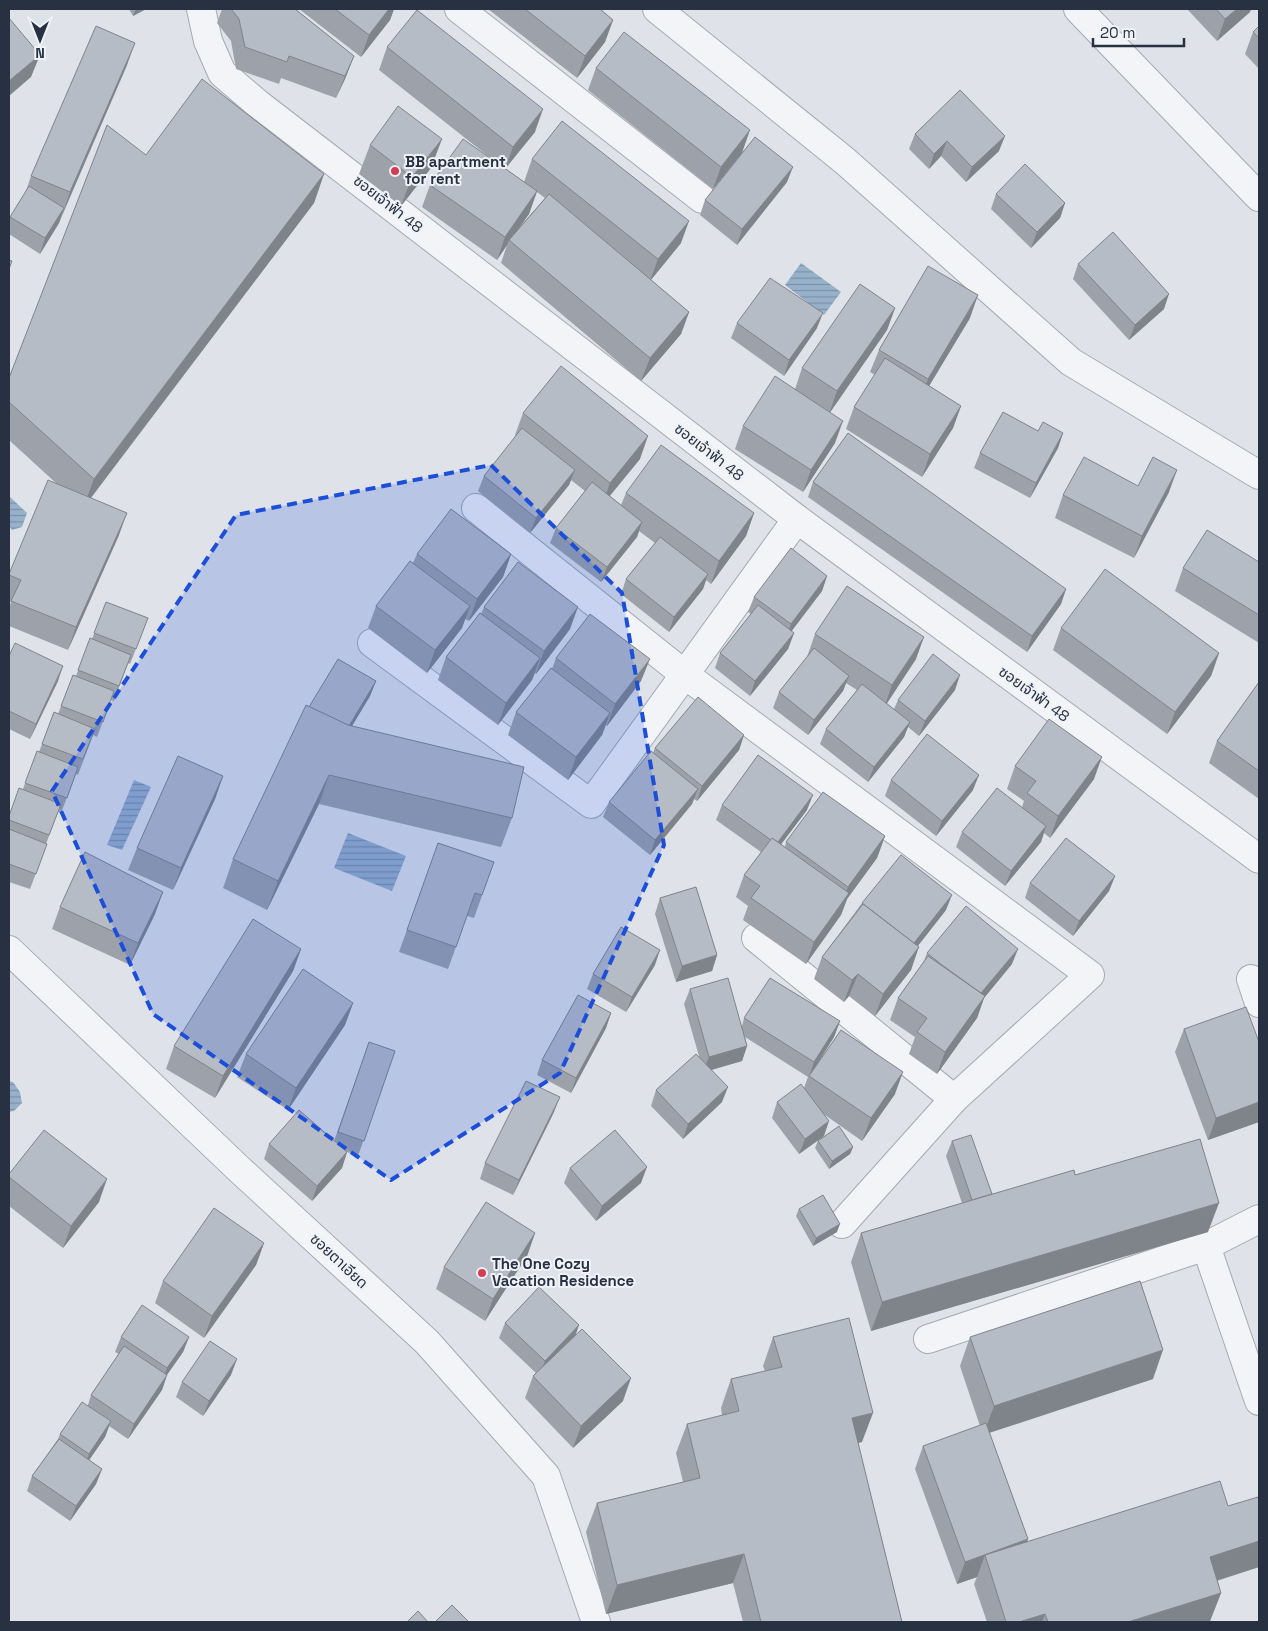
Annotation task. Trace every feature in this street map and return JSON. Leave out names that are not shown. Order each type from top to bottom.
[{"type":"street","name":"ซอยเจ้าฟ้า 48","points":[[202,9],[208,42],[222,73],[257,103],[797,519],[1259,859]]},
{"type":"street","points":[[459,9],[702,199]]},
{"type":"street","points":[[657,9],[845,161],[1071,362],[1259,474]]},
{"type":"street","points":[[1078,9],[1259,197]]},
{"type":"street","points":[[476,508],[684,674],[1090,975],[954,1100],[842,1224]]},
{"type":"street","points":[[372,643],[591,804],[797,519]]},
{"type":"street","points":[[756,938],[954,1100]]},
{"type":"street","name":"ซอยตาเอียด","points":[[9,950],[255,1183],[427,1342],[546,1476],[596,1622]]},
{"type":"street","points":[[928,1339],[1206,1246],[1259,1219]]},
{"type":"street","points":[[1206,1246],[1259,1401]]},
{"type":"highlighted area","points":[[491,465],[622,593],[664,845],[560,1073],[391,1180],[153,1014],[52,791],[236,515]]},
{"type":"water","points":[[801,263],[841,292],[824,315],[785,285]]},
{"type":"water","points":[[9,496],[27,513],[22,527],[12,530],[9,526]]},
{"type":"water","points":[[134,780],[151,787],[122,850],[107,845]]},
{"type":"water","points":[[348,833],[406,856],[392,891],[334,868]]},
{"type":"water","points":[[9,1081],[13,1082],[20,1092],[22,1103],[14,1111],[9,1112]]},
{"type":"building","points":[[231,9],[295,9],[354,56],[345,76],[289,56],[287,62],[245,47],[239,19]]},
{"type":"building","points":[[335,9],[389,9],[369,35]]},
{"type":"building","points":[[525,9],[600,9],[613,20],[585,56]]},
{"type":"building","points":[[1216,9],[1237,9],[1225,19]]},
{"type":"building","points":[[417,10],[543,109],[513,147],[387,47]]},
{"type":"building","points":[[9,18],[40,55],[9,81]]},
{"type":"building","points":[[96,26],[135,43],[70,192],[31,176]]},
{"type":"building","points":[[1259,26],[1259,38],[1253,32]]},
{"type":"building","points":[[624,32],[750,130],[721,167],[596,68]]},
{"type":"building","points":[[202,79],[324,174],[94,479],[9,402],[9,378],[107,125],[146,155]]},
{"type":"building","points":[[960,90],[1005,136],[972,167],[947,141],[934,154],[915,134]]},
{"type":"building","points":[[398,106],[442,139],[412,177],[370,145]]},
{"type":"building","points":[[562,121],[689,221],[658,259],[532,159]]},
{"type":"building","points":[[755,137],[793,167],[742,229],[705,200]]},
{"type":"building","points":[[463,139],[537,191],[505,237],[430,185]]},
{"type":"building","points":[[1025,164],[1065,203],[1037,232],[996,194]]},
{"type":"building","points":[[29,186],[64,208],[45,238],[10,217]]},
{"type":"building","points":[[549,194],[689,312],[650,358],[509,240]]},
{"type":"building","points":[[1113,232],[1169,294],[1135,325],[1078,264]]},
{"type":"building","points":[[928,266],[978,295],[928,379],[879,350]]},
{"type":"building","points":[[770,278],[823,313],[789,360],[737,323]]},
{"type":"building","points":[[860,284],[895,308],[837,391],[802,368]]},
{"type":"building","points":[[885,358],[961,406],[930,454],[854,407]]},
{"type":"building","points":[[561,366],[648,436],[610,483],[523,413]]},
{"type":"building","points":[[775,376],[843,421],[811,470],[743,426]]},
{"type":"building","points":[[1003,412],[1038,431],[1043,422],[1063,433],[1036,483],[980,453]]},
{"type":"building","points":[[522,428],[575,470],[536,518],[484,476]]},
{"type":"building","points":[[848,433],[1066,589],[1032,636],[813,482]]},
{"type":"building","points":[[661,445],[754,513],[719,561],[626,493]]},
{"type":"building","points":[[1084,457],[1138,486],[1153,457],[1177,470],[1142,536],[1063,495]]},
{"type":"building","points":[[48,480],[127,513],[76,627],[11,601],[21,580],[9,574]]},
{"type":"building","points":[[592,482],[642,522],[607,567],[556,528]]},
{"type":"building","points":[[451,509],[511,554],[477,599],[417,554]]},
{"type":"building","points":[[1207,530],[1259,562],[1259,615],[1183,568]]},
{"type":"building","points":[[660,537],[708,574],[674,617],[626,579]]},
{"type":"building","points":[[791,548],[827,576],[791,624],[754,597]]},
{"type":"building","points":[[410,561],[470,606],[435,650],[376,606]]},
{"type":"building","points":[[518,562],[578,607],[544,651],[484,607]]},
{"type":"building","points":[[1105,569],[1219,653],[1175,712],[1061,628]]},
{"type":"building","points":[[847,586],[924,637],[892,685],[815,634]]},
{"type":"building","points":[[106,602],[148,618],[136,649],[94,633]]},
{"type":"building","points":[[758,605],[794,633],[755,681],[720,653]]},
{"type":"building","points":[[480,613],[540,658],[506,703],[446,657]]},
{"type":"building","points":[[590,614],[650,659],[615,704],[556,658]]},
{"type":"building","points":[[90,638],[131,655],[119,686],[78,670]]},
{"type":"building","points":[[15,643],[63,666],[36,724],[9,711],[9,656]]},
{"type":"building","points":[[814,648],[849,676],[814,720],[779,692]]},
{"type":"building","points":[[933,654],[960,675],[925,721],[898,700]]},
{"type":"building","points":[[338,659],[376,681],[349,726],[309,707]]},
{"type":"building","points":[[551,668],[610,713],[576,757],[516,712]]},
{"type":"building","points":[[73,675],[114,691],[103,722],[61,706]]},
{"type":"building","points":[[1259,682],[1259,771],[1217,741]]},
{"type":"building","points":[[862,684],[910,722],[874,767],[826,729]]},
{"type":"building","points":[[698,697],[744,735],[702,786],[655,748]]},
{"type":"building","points":[[306,705],[348,725],[524,767],[512,818],[329,775],[278,881],[233,859]]},
{"type":"building","points":[[54,712],[95,729],[83,759],[42,744]]},
{"type":"building","points":[[1049,719],[1102,757],[1058,816],[1027,793],[1036,781],[1015,766]]},
{"type":"building","points":[[927,734],[979,775],[942,821],[891,780]]},
{"type":"building","points":[[37,751],[78,767],[67,798],[25,783]]},
{"type":"building","points":[[651,751],[698,789],[655,840],[609,802]]},
{"type":"building","points":[[758,755],[813,795],[778,842],[772,838],[771,840],[722,805]]},
{"type":"building","points":[[178,756],[223,776],[181,868],[137,848]]},
{"type":"building","points":[[19,788],[61,804],[49,835],[9,820]]},
{"type":"building","points":[[997,788],[1046,826],[1011,871],[962,832]]},
{"type":"building","points":[[823,792],[885,836],[848,887],[786,842]]},
{"type":"building","points":[[9,829],[47,844],[36,874],[9,864]]},
{"type":"building","points":[[772,838],[849,893],[814,942],[751,898],[760,886],[744,875]]},
{"type":"building","points":[[1066,838],[1115,876],[1079,921],[1030,883]]},
{"type":"building","points":[[438,843],[494,862],[482,895],[475,893],[456,947],[407,930]]},
{"type":"building","points":[[85,852],[163,892],[138,943],[60,907]]},
{"type":"building","points":[[901,855],[952,895],[914,943],[862,903]]},
{"type":"building","points":[[696,887],[717,955],[682,966],[660,898]]},
{"type":"building","points":[[863,904],[919,947],[883,994],[858,974],[852,980],[822,957]]},
{"type":"building","points":[[966,906],[1018,949],[981,993],[927,953]]},
{"type":"building","points":[[253,919],[301,949],[223,1076],[174,1046]]},
{"type":"building","points":[[621,927],[660,950],[632,997],[593,974]]},
{"type":"building","points":[[928,956],[985,996],[945,1052],[917,1032],[927,1018],[898,998]]},
{"type":"building","points":[[303,969],[353,1003],[296,1088],[246,1054]]},
{"type":"building","points":[[728,978],[747,1046],[709,1057],[690,989]]},
{"type":"building","points":[[770,978],[840,1021],[814,1062],[744,1018]]},
{"type":"building","points":[[578,995],[611,1013],[576,1078],[542,1060]]},
{"type":"building","points":[[1246,1007],[1259,1042],[1259,1102],[1216,1118],[1184,1029]]},
{"type":"building","points":[[841,1030],[903,1072],[871,1118],[809,1076]]},
{"type":"building","points":[[369,1042],[395,1051],[364,1141],[338,1132]]},
{"type":"building","points":[[696,1054],[728,1087],[688,1124],[656,1090]]},
{"type":"building","points":[[526,1081],[560,1097],[519,1180],[485,1163]]},
{"type":"building","points":[[801,1084],[829,1121],[805,1139],[777,1102]]},
{"type":"building","points":[[299,1110],[347,1152],[317,1186],[269,1144]]},
{"type":"building","points":[[839,1126],[853,1147],[832,1161],[818,1141]]},
{"type":"building","points":[[44,1130],[107,1179],[71,1226],[9,1177],[9,1174]]},
{"type":"building","points":[[615,1130],[647,1167],[602,1206],[570,1168]]},
{"type":"building","points":[[971,1135],[992,1194],[972,1200],[952,1141]]},
{"type":"building","points":[[1200,1139],[1219,1203],[882,1302],[861,1233],[1074,1170],[1075,1175]]},
{"type":"building","points":[[823,1195],[840,1224],[816,1238],[799,1209]]},
{"type":"building","name":"The One Cozy Vacation Residence","points":[[486,1202],[535,1233],[493,1299],[444,1267]]},
{"type":"building","points":[[214,1208],[264,1243],[212,1316],[163,1281]]},
{"type":"building","points":[[1140,1281],[1163,1350],[994,1406],[970,1337]]},
{"type":"building","points":[[539,1287],[579,1325],[545,1361],[505,1323]]},
{"type":"building","points":[[142,1305],[189,1337],[167,1368],[121,1337]]},
{"type":"building","points":[[849,1318],[873,1413],[852,1418],[902,1622],[761,1622],[744,1554],[617,1585],[597,1503],[700,1478],[687,1424],[739,1411],[731,1379],[782,1367],[773,1337]]},
{"type":"building","points":[[582,1329],[631,1378],[581,1426],[533,1376]]},
{"type":"building","points":[[210,1341],[237,1359],[209,1401],[182,1382]]},
{"type":"building","points":[[124,1346],[167,1375],[134,1424],[91,1395]]},
{"type":"building","points":[[82,1402],[111,1421],[89,1454],[60,1434]]},
{"type":"building","points":[[986,1423],[1028,1539],[965,1562],[923,1446]]},
{"type":"building","points":[[59,1439],[102,1469],[76,1506],[32,1476]]},
{"type":"building","points":[[1220,1481],[1228,1506],[1258,1497],[1259,1501],[1259,1541],[1210,1557],[1221,1593],[1128,1622],[1048,1622],[1045,1614],[1019,1622],[1006,1622],[985,1555]]},
{"type":"building","points":[[452,1605],[469,1622],[435,1622]]},
{"type":"building","points":[[418,1611],[428,1622],[407,1622]]},
{"type":"place","name":"BB apartment for rent","points":[[395,171]]},
{"type":"place","name":"The One Cozy Vacation Residence","points":[[482,1273]]}]
